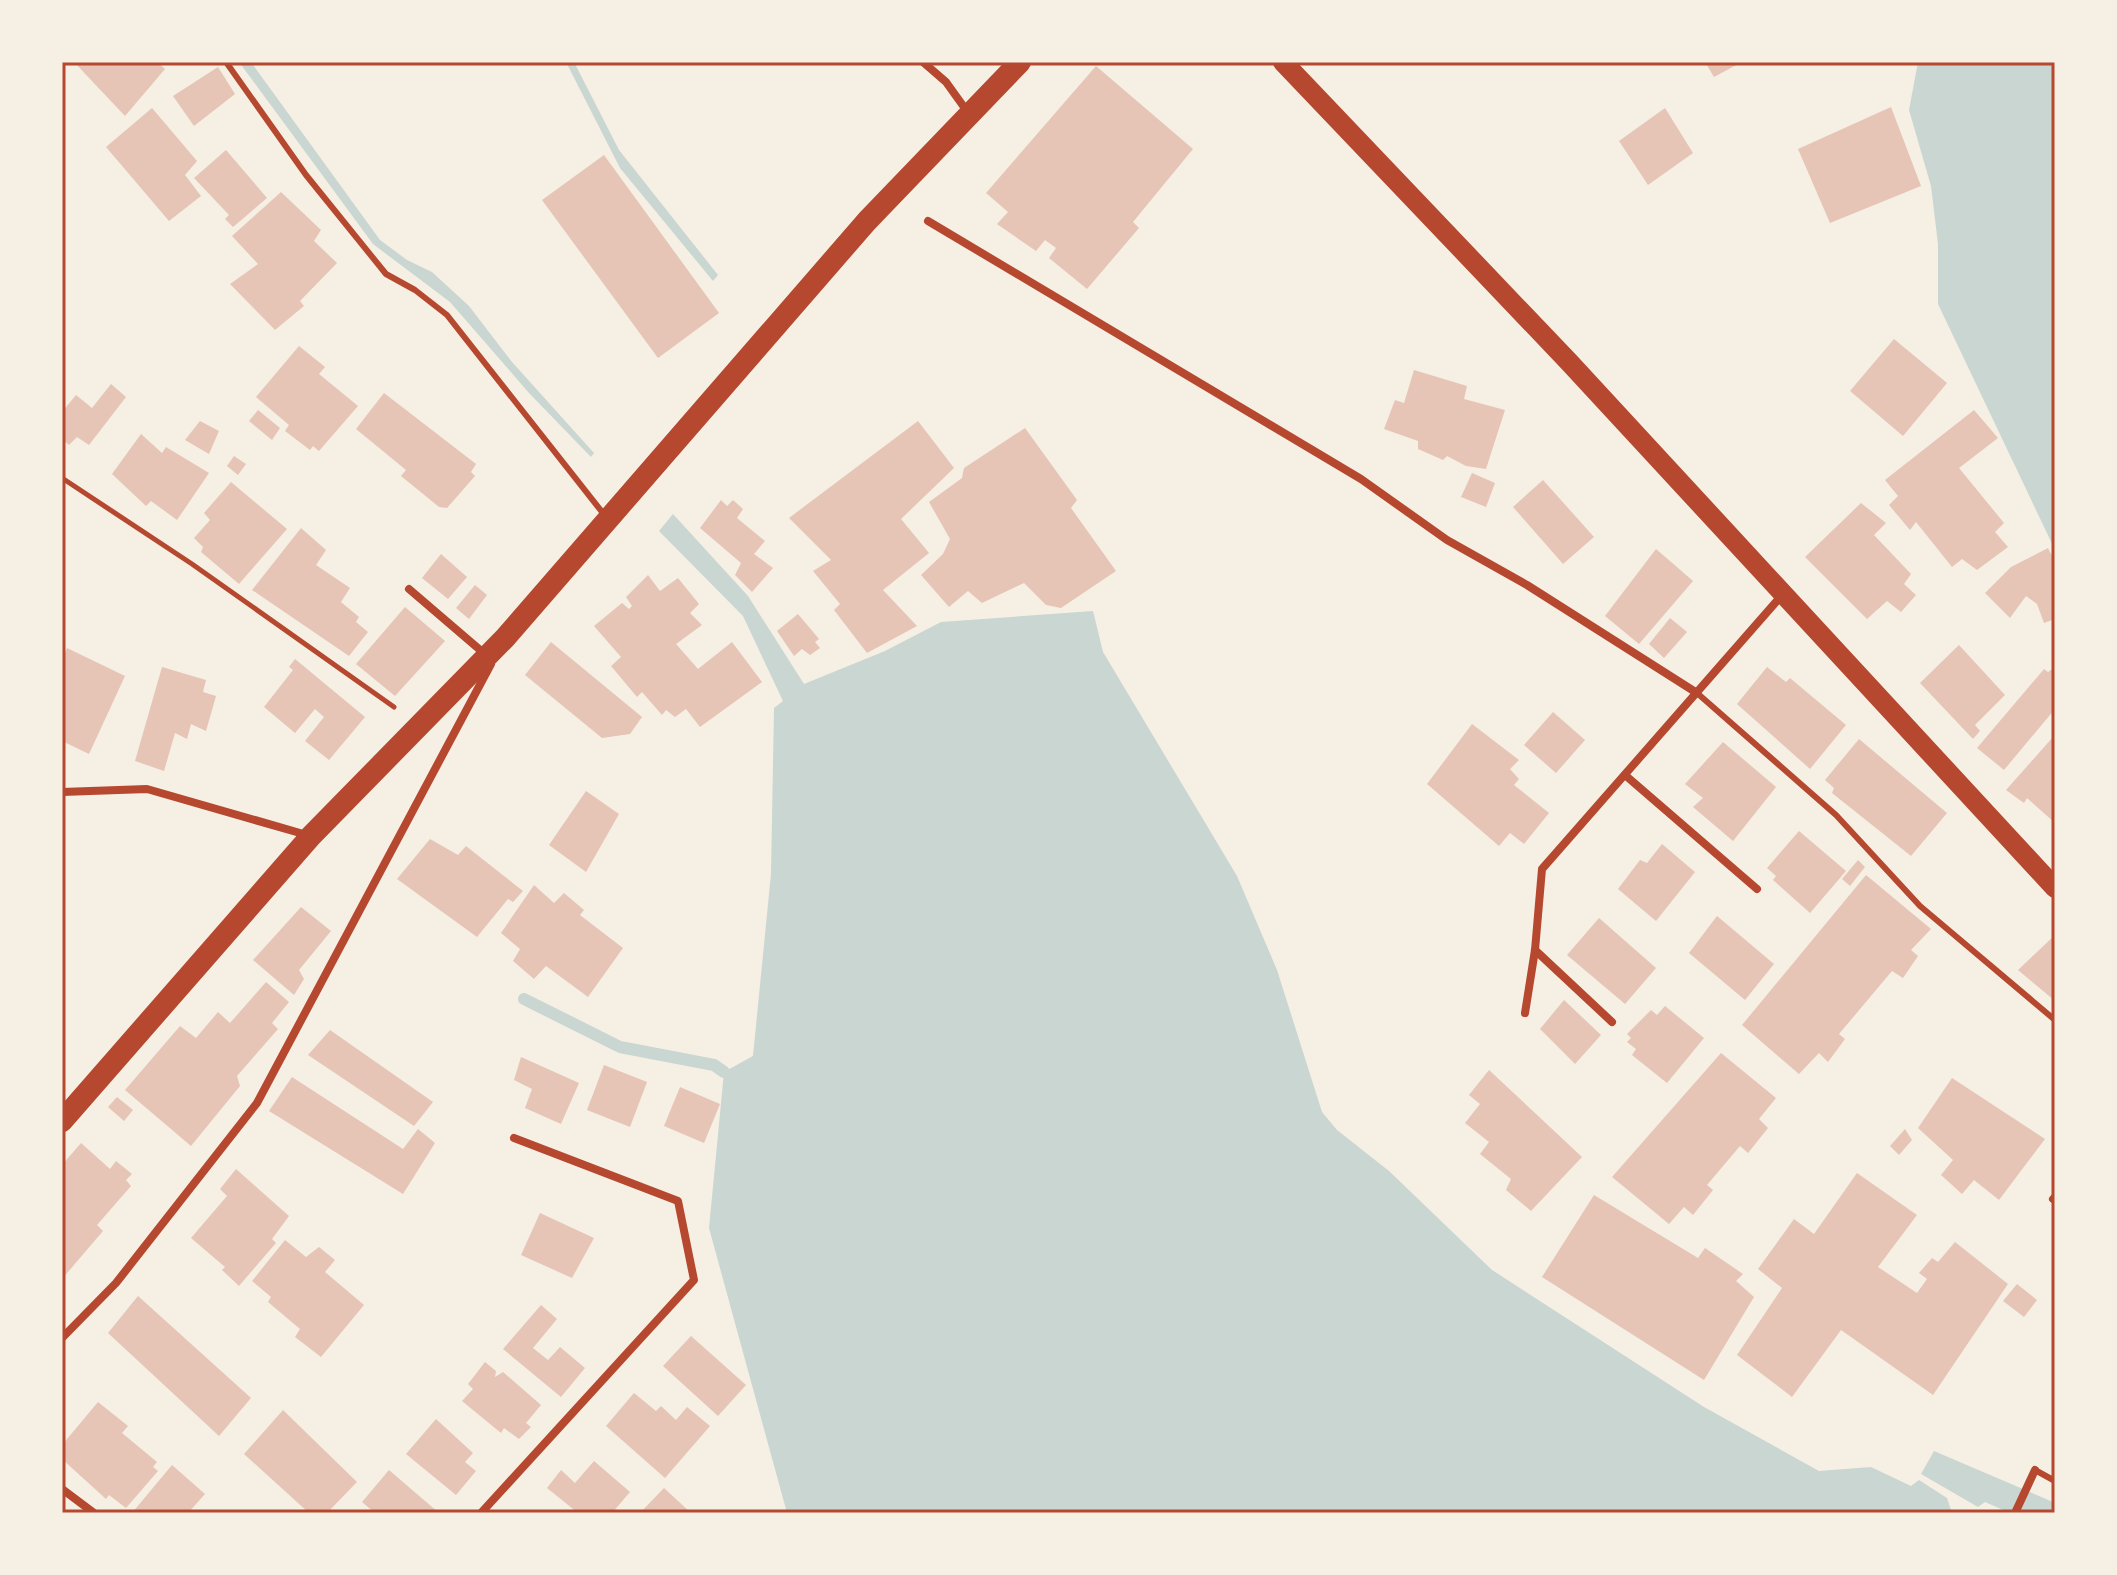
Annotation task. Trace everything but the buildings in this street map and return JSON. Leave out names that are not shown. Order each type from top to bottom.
[{"type":"highway","points":[[62,1121],[311,836],[418,723],[505,638],[867,221],[1020,62]]},
{"type":"main road","points":[[1283,62],[2055,888]]},
{"type":"street","points":[[923,62],[952,89],[969,115]]},
{"type":"street","points":[[928,221],[1361,479],[1447,540],[1527,585],[1697,693]]},
{"type":"street","points":[[409,589],[486,656]]},
{"type":"street","points":[[1525,1013],[1535,950],[1542,869],[1783,594]]},
{"type":"street","points":[[62,1338],[116,1283],[257,1103],[505,638]]},
{"type":"street","points":[[1625,775],[1757,889]]},
{"type":"street","points":[[62,792],[147,789],[311,836]]},
{"type":"street","points":[[1535,950],[1612,1022]]},
{"type":"street","points":[[481,1513],[694,1280],[678,1201],[514,1138]]},
{"type":"street","points":[[2015,1513],[2035,1470]]},
{"type":"street","points":[[62,1489],[94,1513]]},
{"type":"lane","points":[[226,62],[306,175],[386,274],[415,290],[447,315],[609,519]]},
{"type":"lane","points":[[1697,693],[1836,815],[1920,906],[2055,1020]]},
{"type":"lane","points":[[2035,1470],[2055,1481]]},
{"type":"path","points":[[62,478],[192,564],[418,723]]},
{"type":"shaded area","points":[[239,62],[251,62],[380,240],[407,260],[432,272],[469,306],[512,362],[594,453],[591,457],[529,393],[450,302],[373,244]]},
{"type":"shaded area","points":[[566,62],[574,62],[619,150],[718,275],[713,281],[620,168]]},
{"type":"shaded area","points":[[1918,62],[2055,62],[2055,550],[1938,304],[1938,244],[1931,186],[1909,110]]},
{"type":"shaded area","points":[[673,514],[748,596],[804,684],[885,651],[941,622],[1093,611],[1103,652],[1237,876],[1277,970],[1322,1112],[1337,1130],[1389,1171],[1492,1270],[1704,1407],[1819,1471],[1871,1467],[1911,1486],[1919,1480],[1947,1498],[1952,1513],[787,1513],[709,1228],[724,1072],[753,1056],[771,874],[774,708],[783,701],[743,616],[659,531]]},
{"type":"shaded area","points":[[1934,1451],[2053,1502],[2055,1513],[2010,1513],[1985,1502],[1978,1507],[1921,1474]]},
{"type":"waterway","points":[[524,999],[620,1047],[714,1065],[724,1072]]}]
